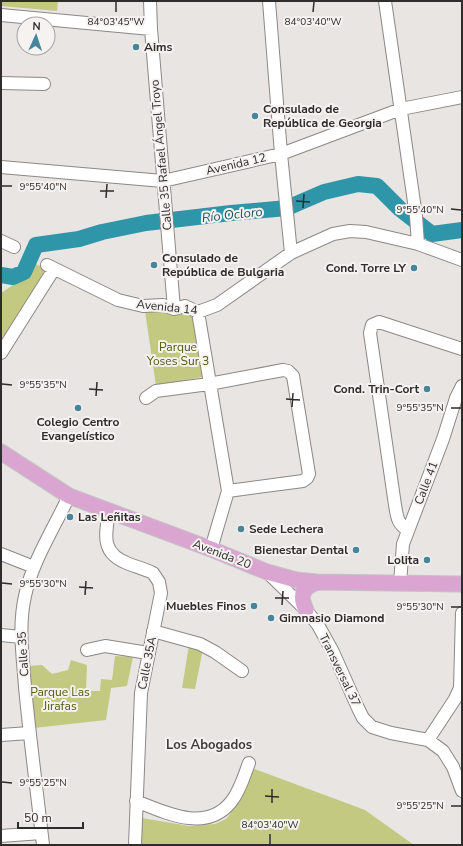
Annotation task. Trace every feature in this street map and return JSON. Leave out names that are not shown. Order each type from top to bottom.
[{"type":"main road","name":"Avenida 20","points":[[1,452],[69,496],[211,549],[267,572],[296,580],[317,582],[462,584]]},
{"type":"main road","points":[[306,610],[302,601],[303,593],[310,585],[317,582]]},
{"type":"street","name":"Calle 35 Rafael Ángel Troyo","points":[[150,1],[174,309]]},
{"type":"street","points":[[269,1],[280,154],[286,196],[287,222],[291,253]]},
{"type":"street","points":[[385,1],[418,237]]},
{"type":"street","points":[[1,15],[151,29]]},
{"type":"street","points":[[1,83],[44,84]]},
{"type":"street","name":"Avenida 12","points":[[1,167],[163,181],[280,154],[401,109],[462,96]]},
{"type":"street","name":"Avenida 14","points":[[1,353],[51,267],[118,300],[143,306],[164,305],[174,309],[185,306],[198,312],[217,305],[291,253],[333,234],[350,231],[418,237],[462,260]]},
{"type":"street","points":[[1,241],[14,247]]},
{"type":"street","points":[[198,312],[228,491],[211,549]]},
{"type":"street","points":[[408,530],[402,527],[399,522],[395,505],[370,333],[372,325],[379,322],[462,349]]},
{"type":"street","points":[[146,398],[156,391],[209,384],[283,370],[288,371],[293,376],[309,474],[307,478],[303,481],[228,491]]},
{"type":"street","name":"Calle 41","points":[[400,583],[403,544],[443,438],[456,398],[462,386]]},
{"type":"street","name":"Calle 35","points":[[43,845],[29,733],[21,637],[23,608],[25,595],[34,567],[69,496]]},
{"type":"street","name":"Calle 35A","points":[[110,512],[105,535],[111,553],[121,561],[153,573],[159,582],[161,593],[141,694],[135,845]]},
{"type":"street","points":[[1,554],[34,567]]},
{"type":"street","name":"Transversal 37","points":[[267,572],[306,610],[318,625],[333,652],[363,718],[372,727],[391,733],[428,740]]},
{"type":"street","points":[[462,613],[461,688],[428,740],[444,751],[453,767],[462,791]]},
{"type":"street","points":[[153,631],[200,644],[215,652],[242,671]]},
{"type":"street","points":[[1,635],[21,637]]},
{"type":"street","points":[[88,650],[105,646],[148,654]]},
{"type":"street","points":[[1,735],[29,733]]},
{"type":"street","points":[[136,802],[179,817],[192,819],[208,817],[217,813],[231,802],[239,790],[249,763]]},
{"type":"street","points":[[1,836],[41,833]]},
{"type":"green space","points":[[1,1],[58,1],[57,11],[1,6]]},
{"type":"green space","points":[[32,262],[46,269],[1,342],[1,293],[16,283],[23,276]]},
{"type":"green space","name":"Parque Yoses Sur 3","points":[[182,309],[198,320],[205,373],[202,377],[156,386],[145,311]]},
{"type":"green space","points":[[189,645],[203,649],[195,689],[182,688]]},
{"type":"green space","name":"Parque Las Jirafas","points":[[115,656],[133,657],[127,686],[111,688],[106,720],[34,728],[28,666],[42,665],[52,674],[68,670],[71,660],[87,665],[86,691],[100,691],[101,679],[112,680]]},
{"type":"green space","points":[[252,768],[365,810],[414,845],[141,845],[142,818],[189,826],[215,824],[226,819],[240,801]]},
{"type":"waterway","name":"Río Ocloro","points":[[1,275],[13,277],[24,272],[36,245],[79,239],[102,232],[146,223],[287,208],[324,192],[358,184],[377,186],[400,209],[432,234],[462,230]]},
{"type":"place","name":"Aims","points":[[136,47]]},
{"type":"place","name":"Consulado de República de Georgia","points":[[255,116]]},
{"type":"place","name":"Consulado de República de Bulgaria","points":[[154,265]]},
{"type":"place","name":"Cond. Torre LY","points":[[414,268]]},
{"type":"place","name":"Cond. Trin-Cort","points":[[427,389]]},
{"type":"place","name":"Colegio Centro Evangelístico","points":[[78,408]]},
{"type":"place","name":"Las Leñitas","points":[[70,517]]},
{"type":"place","name":"Sede Lechera","points":[[241,529]]},
{"type":"place","name":"Bienestar Dental","points":[[356,550]]},
{"type":"place","name":"Lolita","points":[[427,560]]},
{"type":"place","name":"Muebles Finos","points":[[254,606]]},
{"type":"place","name":"Gimnasio Diamond","points":[[271,618]]},
{"type":"district","name":"Los Abogados","points":[[209,744]]}]
